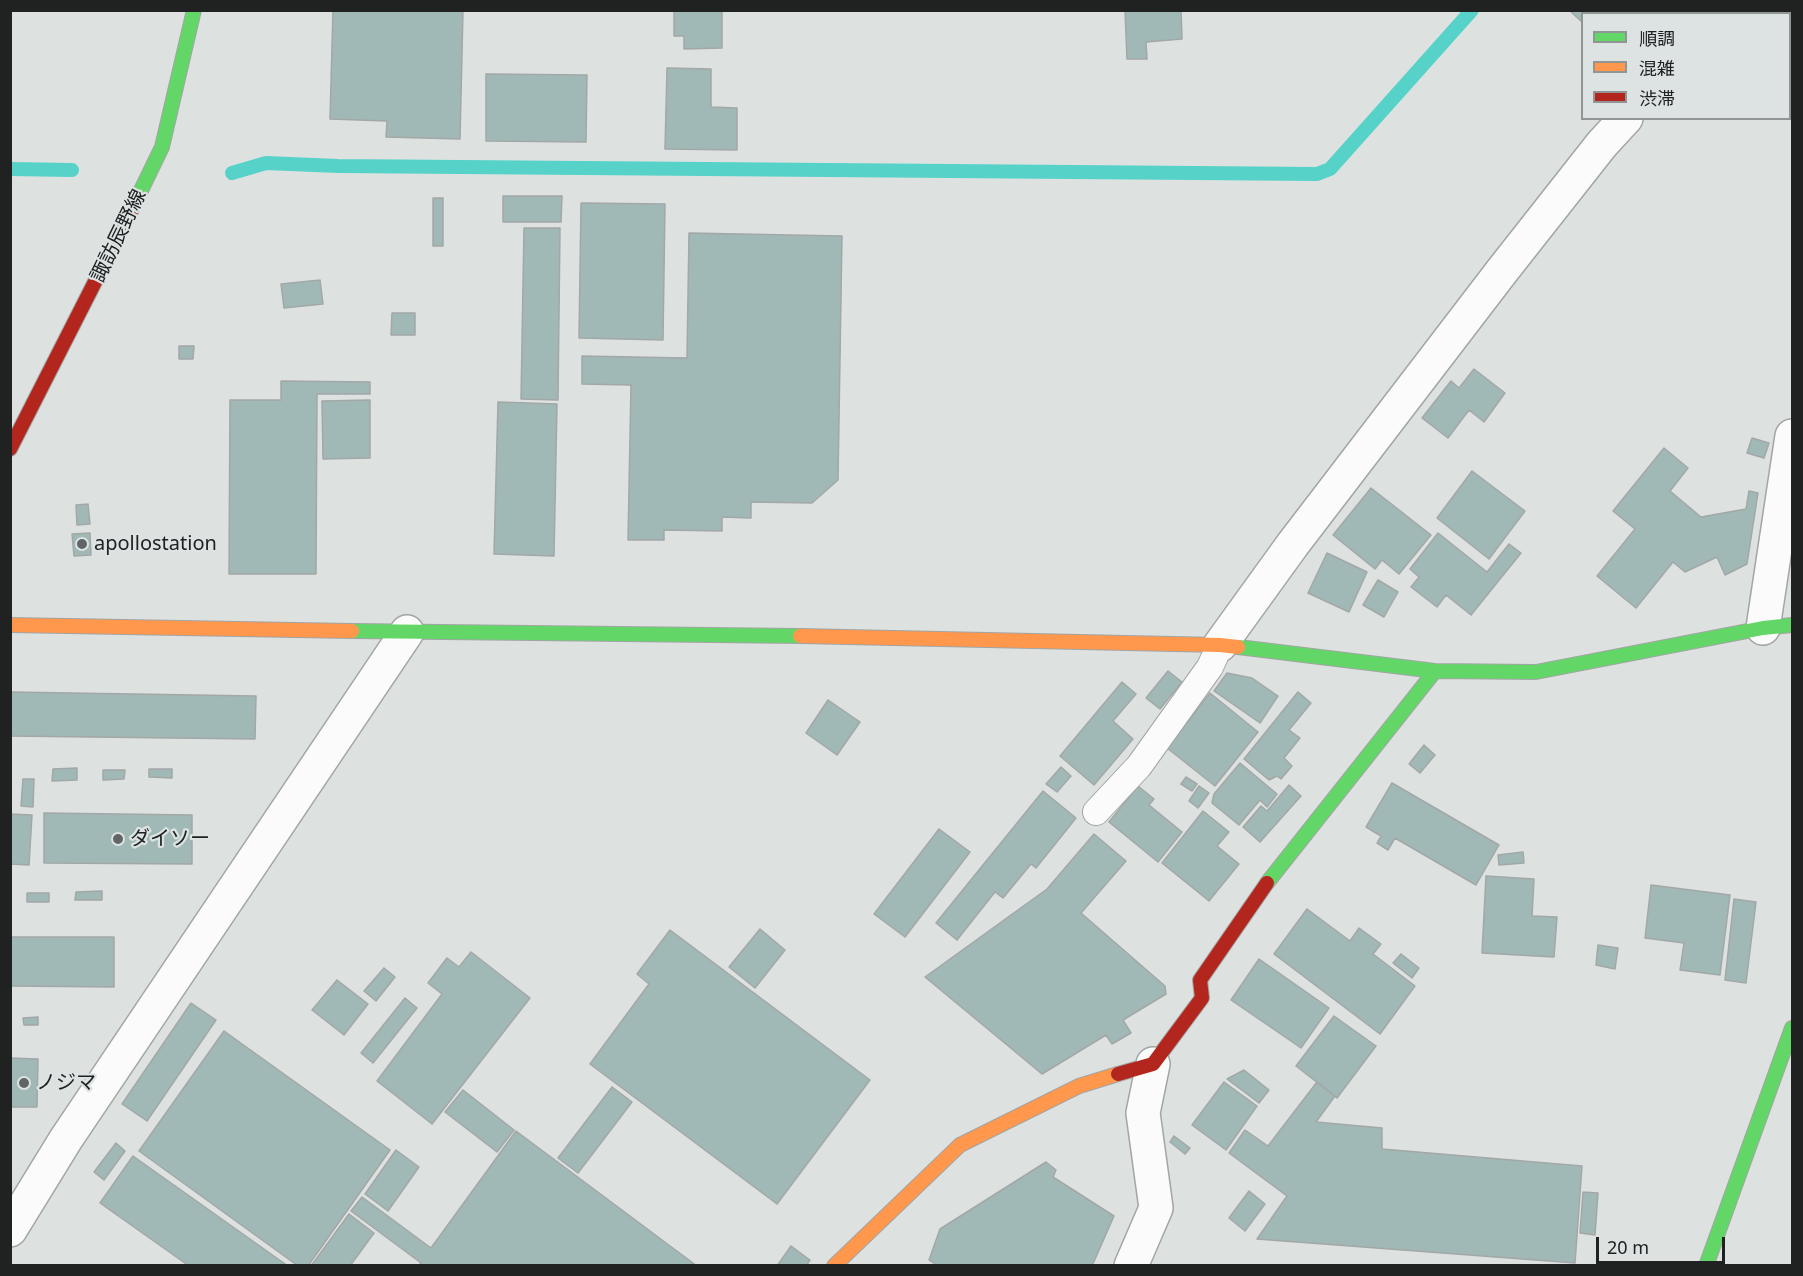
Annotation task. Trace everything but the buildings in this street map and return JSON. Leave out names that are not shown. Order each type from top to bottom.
[{"type":"street","name":"諏訪辰野線","points":[[10,449],[128,221],[162,147],[194,10]]},
{"type":"street","points":[[1220,645],[1293,544],[1502,271],[1602,144],[1624,120]]},
{"type":"street","points":[[10,625],[757,635],[1220,645],[1435,671],[1536,672],[1778,627],[1792,436]]},
{"type":"street","points":[[10,1230],[66,1139],[406,632]]},
{"type":"street","points":[[1131,1266],[1156,1208],[1143,1113],[1153,1064],[1202,998],[1200,980],[1273,874],[1435,671]]},
{"type":"street","points":[[1706,1266],[1792,1028]]},
{"type":"street","points":[[834,1266],[960,1145],[1079,1086],[1153,1064]]},
{"type":"lane","points":[[1096,812],[1139,766],[1210,667],[1220,645]]},
{"type":"waterway","points":[[232,173],[266,163],[338,166],[1317,174],[1330,169],[1472,10]]},
{"type":"waterway","points":[[10,169],[72,170]]},
{"type":"traffic: fast","points":[[131,211],[162,147],[194,10]]},
{"type":"traffic: fast","points":[[1238,647],[1435,671],[1536,672],[1763,628],[1792,625]]},
{"type":"traffic: fast","points":[[352,631],[800,636]]},
{"type":"traffic: fast","points":[[1267,883],[1435,671]]},
{"type":"traffic: fast","points":[[1706,1266],[1792,1028]]},
{"type":"traffic: slow","points":[[10,625],[352,631]]},
{"type":"traffic: slow","points":[[800,636],[1238,647]]},
{"type":"traffic: slow","points":[[834,1266],[960,1145],[1079,1086],[1118,1074]]},
{"type":"traffic: jam","points":[[10,449],[131,211]]},
{"type":"traffic: jam","points":[[1118,1074],[1153,1064],[1202,998],[1200,980],[1267,883]]},
{"type":"place","name":"apollostation","points":[[82,544]]},
{"type":"place","name":"ダイソー","points":[[118,839]]},
{"type":"place","name":"ノジマ","points":[[24,1083]]}]
